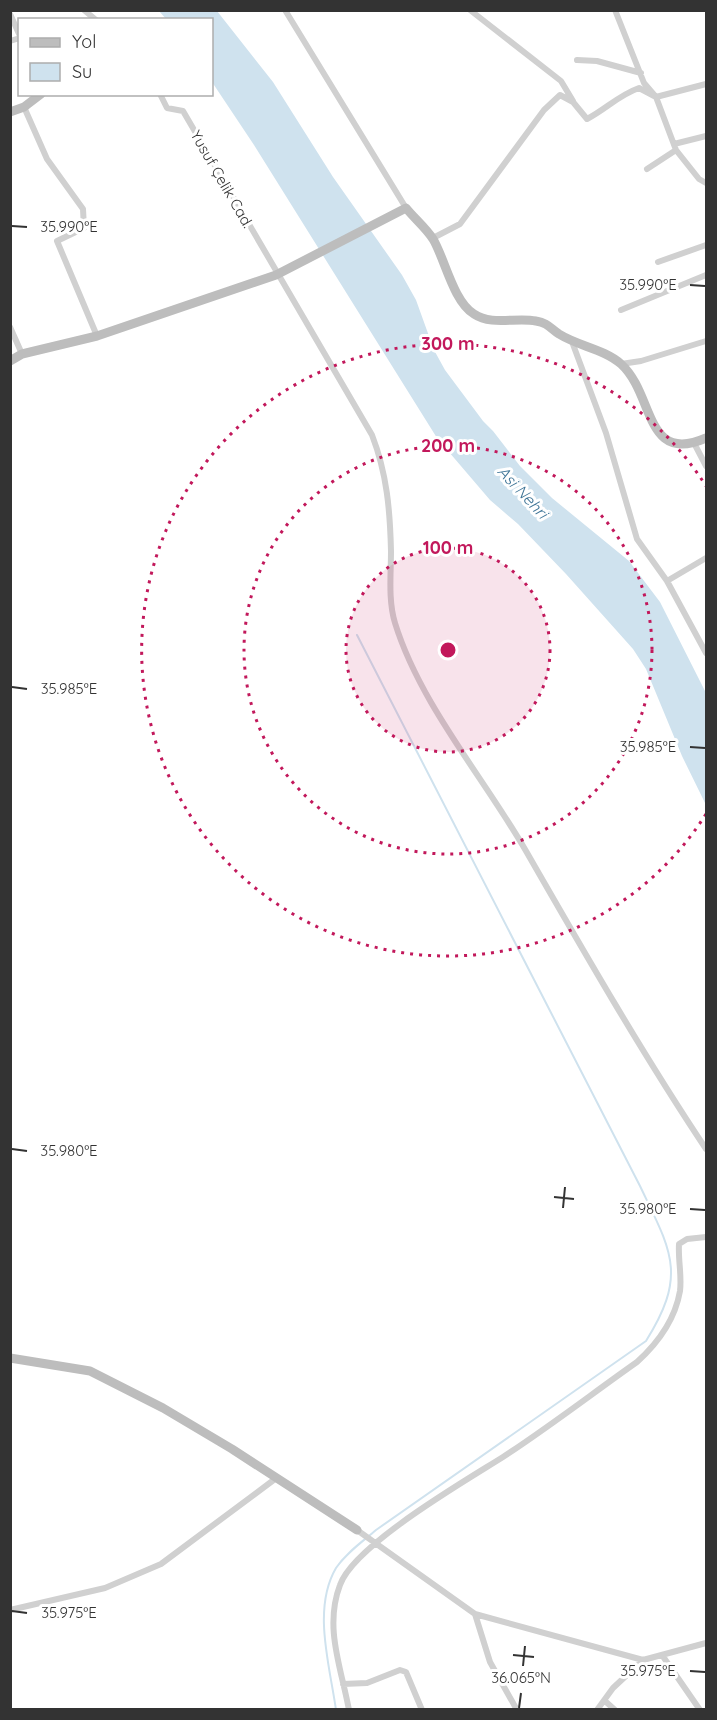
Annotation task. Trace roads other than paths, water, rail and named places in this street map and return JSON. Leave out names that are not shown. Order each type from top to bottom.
[{"type":"street","points":[[285,10],[403,209],[433,238],[452,282],[472,314],[488,321],[521,319],[548,323],[558,333],[621,364],[634,380],[664,439],[675,446],[694,443],[706,438]]},
{"type":"street","points":[[470,10],[561,81],[573,102],[587,119],[604,110],[623,93],[641,85]]},
{"type":"street","points":[[615,10],[640,73],[641,85],[656,97],[675,147],[699,179],[706,183]]},
{"type":"street","points":[[10,14],[18,32]]},
{"type":"street","points":[[577,60],[597,61],[640,73]]},
{"type":"street","points":[[656,97],[706,84]]},
{"type":"street","points":[[433,238],[460,224],[544,110],[560,95],[573,102]]},
{"type":"street","points":[[10,112],[24,107],[36,96]]},
{"type":"street","name":"Yusuf Çelik Cad.","points":[[161,96],[167,108],[183,111],[280,273]]},
{"type":"street","points":[[24,107],[47,159],[83,209],[84,228],[57,241],[97,336]]},
{"type":"street","points":[[646,169],[675,147],[706,136]]},
{"type":"street","points":[[10,361],[22,354],[97,336],[280,273],[403,209]]},
{"type":"street","points":[[658,262],[706,245]]},
{"type":"street","points":[[280,273],[350,396],[381,460],[390,508],[393,610],[411,660],[458,746],[526,851],[555,905],[706,1149]]},
{"type":"street","points":[[621,310],[706,275]]},
{"type":"street","points":[[10,327],[22,354]]},
{"type":"street","points":[[571,339],[606,433],[637,539],[667,581],[706,654]]},
{"type":"street","points":[[621,364],[641,361],[706,341]]},
{"type":"street","points":[[694,443],[706,466]]},
{"type":"street","points":[[667,581],[706,558]]},
{"type":"street","points":[[349,1710],[332,1631],[333,1611],[340,1582],[375,1543],[637,1362],[660,1338],[675,1308],[680,1291],[679,1244],[687,1239],[706,1237]]},
{"type":"street","points":[[10,1358],[90,1371],[172,1413],[357,1530],[475,1614],[643,1660]]},
{"type":"street","points":[[10,1610],[105,1588],[161,1564],[181,1552],[275,1479]]},
{"type":"street","points":[[475,1614],[490,1662],[517,1710]]},
{"type":"street","points":[[597,1710],[614,1688],[643,1660],[706,1643]]},
{"type":"street","points":[[662,1655],[700,1710]]},
{"type":"street","points":[[343,1684],[367,1683],[400,1670],[406,1672],[422,1710]]},
{"type":"street","points":[[605,1701],[615,1710]]},
{"type":"water","name":"Asi Nehri","points":[[159,11],[217,11],[273,82],[333,177],[402,275],[416,300],[434,350],[445,370],[483,421],[520,466],[552,498],[629,561],[660,602],[706,693],[706,805],[682,756],[646,669],[633,649],[566,574],[518,524],[490,500],[437,438],[254,145],[213,84],[213,18],[165,18]]},
{"type":"waterway","points":[[336,1710],[327,1657],[324,1619],[325,1601],[336,1568],[354,1548],[376,1530],[646,1341],[659,1318],[671,1280],[667,1246],[640,1186],[357,635]]}]
